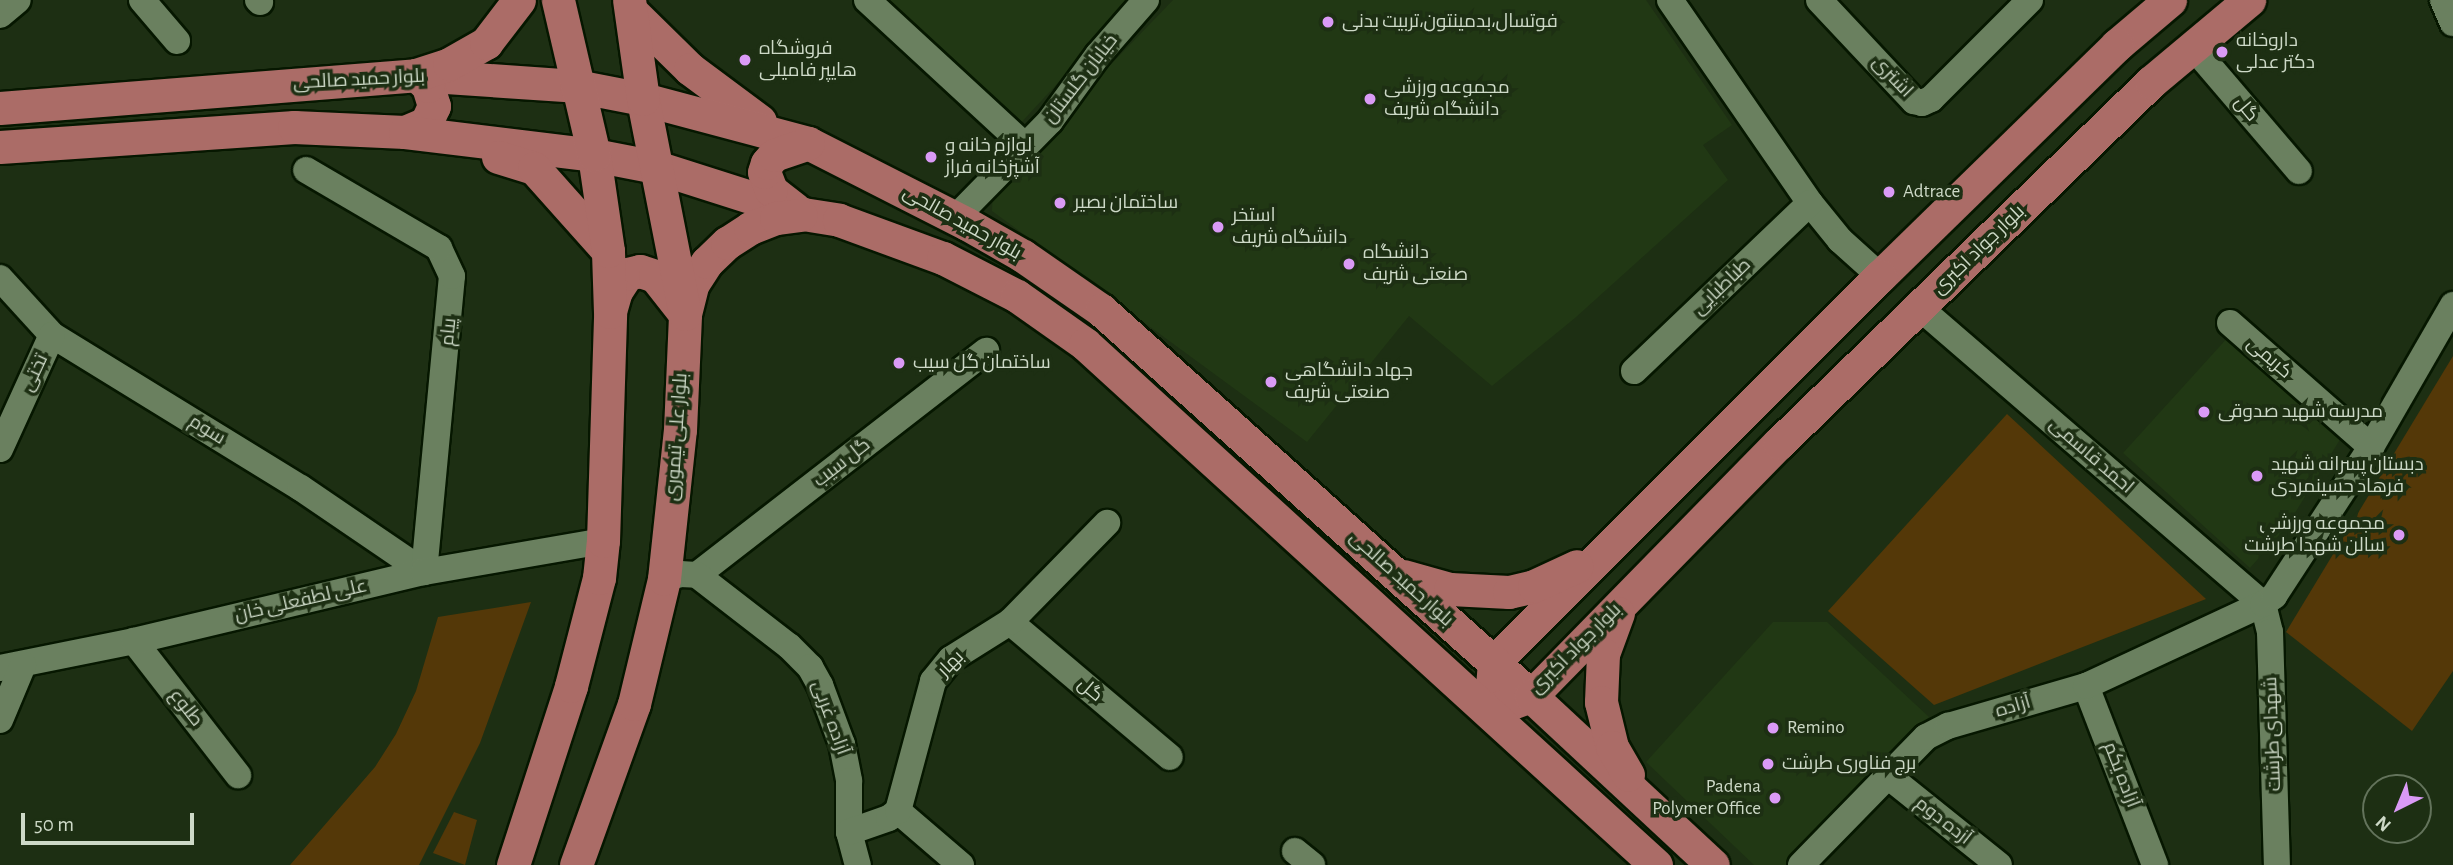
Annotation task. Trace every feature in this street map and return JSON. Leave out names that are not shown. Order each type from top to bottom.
[{"type":"main road","points":[[416,75],[449,65],[486,43],[519,0]]},
{"type":"main road","points":[[513,865],[571,686],[599,578],[603,541],[610,312],[608,251],[594,155],[558,0]]},
{"type":"main road","points":[[1490,711],[1494,662],[1880,276],[2117,46],[2170,0]]},
{"type":"main road","name":"بلوار جواد اکبری","points":[[1490,711],[1531,696],[1779,443],[2151,82],[2249,0]]},
{"type":"main road","points":[[631,6],[690,69],[776,132]]},
{"type":"main road","name":"بلوار علی تیموری","points":[[576,865],[634,704],[664,579],[680,430],[685,314],[643,99],[631,6]]},
{"type":"main road","points":[[405,132],[426,123],[434,106],[428,86],[416,75]]},
{"type":"main road","name":"بلوار حمید صالحی","points":[[0,108],[416,75],[576,86],[643,99],[776,132],[808,143],[1023,256],[1101,310],[1494,662],[1713,865]]},
{"type":"main road","name":"بلوار حمید صالحی","points":[[0,147],[294,127],[405,132],[594,155],[656,167],[803,214],[839,220],[943,258],[1017,296],[1085,344],[1656,865]]},
{"type":"main road","points":[[405,132],[534,168],[608,251]]},
{"type":"main road","points":[[803,214],[771,190],[764,172],[774,155],[808,143]]},
{"type":"main road","points":[[685,314],[692,285],[707,262],[727,243],[750,228],[776,218],[803,214]]},
{"type":"main road","points":[[610,312],[616,290],[626,274],[640,271],[655,276],[685,314]]},
{"type":"main road","points":[[1880,276],[1920,307]]},
{"type":"main road","points":[[1396,575],[1450,589],[1509,592],[1553,579],[1598,556]]},
{"type":"main road","points":[[1620,605],[1603,654],[1601,702],[1612,747],[1633,790]]},
{"type":"main road","points":[[1597,810],[1594,802],[1599,785],[1616,779],[1633,790]]},
{"type":"street","points":[[0,15],[18,0]]},
{"type":"street","points":[[142,0],[177,41]]},
{"type":"street","points":[[867,0],[1024,145]]},
{"type":"street","name":"خیابان گلستان","points":[[955,218],[1050,121],[1098,55],[1146,0]]},
{"type":"street","points":[[1670,0],[1810,203],[1840,240],[1880,276]]},
{"type":"street","name":"اشتری","points":[[1819,0],[1914,101],[1922,103],[1931,99],[2030,0]]},
{"type":"street","points":[[2443,0],[2453,23]]},
{"type":"street","name":"گل","points":[[2193,47],[2299,171]]},
{"type":"street","name":"پیام","points":[[306,170],[439,247],[452,276],[424,572]]},
{"type":"street","name":"طباطبایی","points":[[1634,371],[1810,203]]},
{"type":"street","name":"سوم","points":[[0,278],[52,335],[301,488],[424,572]]},
{"type":"street","points":[[2263,604],[2284,583],[2371,447],[2453,305]]},
{"type":"street","name":"احمد قاسمی","points":[[1920,307],[2263,604]]},
{"type":"street","name":"کریمی","points":[[2230,323],[2371,447]]},
{"type":"street","name":"تختی","points":[[0,449],[52,335]]},
{"type":"street","name":"گل سیب","points":[[697,575],[986,351]]},
{"type":"street","name":"بهار","points":[[898,811],[933,681],[951,659],[1010,622],[1107,523]]},
{"type":"street","name":"علی لطفعلی خان","points":[[11,666],[134,641],[424,572],[603,541]]},
{"type":"street","points":[[664,579],[688,573],[697,575]]},
{"type":"street","name":"آزاده غربی","points":[[697,575],[789,646],[810,667],[820,685],[842,744],[849,781],[849,832],[858,865]]},
{"type":"street","name":"آزاده","points":[[1801,865],[1926,737],[1948,726],[2086,686],[2263,604]]},
{"type":"street","name":"شهدای طرشت","points":[[2263,604],[2270,632],[2277,865]]},
{"type":"street","name":"گل","points":[[1010,622],[1170,757]]},
{"type":"street","name":"طلوع","points":[[134,641],[238,775]]},
{"type":"street","points":[[0,720],[11,666]]},
{"type":"street","name":"آزاده یکم","points":[[2086,686],[2155,865]]},
{"type":"street","name":"آزده دوم","points":[[1888,776],[1999,865]]},
{"type":"street","points":[[849,832],[889,818],[898,811],[961,865]]},
{"type":"shaded area","points":[[876,0],[1135,0],[1017,127]]},
{"type":"shaded area","name":"دانشگاه صنعتی شریف","points":[[1173,0],[1646,0],[1732,125],[1703,145],[1728,180],[1575,318],[1492,386],[1409,316],[1307,442],[992,211],[993,187]]},
{"type":"shaded area","points":[[2230,335],[2344,433],[2287,526],[2250,568],[2123,453]]},
{"type":"shaded area","name":"مجموعه ورزشی سالن شهدا طرشت","points":[[2453,356],[2453,671],[2412,731],[2286,632]]},
{"type":"shaded area","points":[[2007,414],[2206,599],[1934,705],[1828,611]]},
{"type":"shaded area","points":[[531,602],[480,743],[419,865],[290,865],[375,767],[396,734],[416,691],[438,617]]},
{"type":"shaded area","points":[[1773,622],[1827,622],[1929,717],[1786,865],[1754,865],[1646,762]]},
{"type":"shaded area","points":[[454,812],[477,820],[465,865],[433,853]]},
{"type":"place","name":"فوتسال،بدمینتون،تربیت بدنی","points":[[1328,22]]},
{"type":"place","name":"داروخانه دکتر عدلی","points":[[2222,52]]},
{"type":"place","name":"فروشگاه هایپر فامیلی","points":[[745,60]]},
{"type":"place","name":"مجموعه ورزشی دانشگاه شریف","points":[[1370,99]]},
{"type":"place","name":"لوازم خانه و آشپزخانه فراز","points":[[931,157]]},
{"type":"place","name":"Adtrace","points":[[1889,192]]},
{"type":"place","name":"ساختمان بصیر","points":[[1060,203]]},
{"type":"place","name":"استخر دانشگاه شریف","points":[[1218,227]]},
{"type":"place","name":"دانشگاه صنعتی شریف","points":[[1349,264]]},
{"type":"place","name":"ساختمان گل سیب","points":[[899,363]]},
{"type":"place","name":"جهاد دانشگاهی صنعتی شریف","points":[[1271,382]]},
{"type":"place","name":"مدرسه شهید صدوقی","points":[[2204,412]]},
{"type":"place","name":"دبستان پسرانه شهيد فرهاد حسينمردی","points":[[2257,476]]},
{"type":"place","name":"مجموعه ورزشی سالن شهدا طرشت","points":[[2399,535]]},
{"type":"place","name":"Remino","points":[[1773,728]]},
{"type":"place","name":"برج فناوری طرشت","points":[[1768,764]]},
{"type":"place","name":"Padena Polymer Office","points":[[1775,798]]}]
